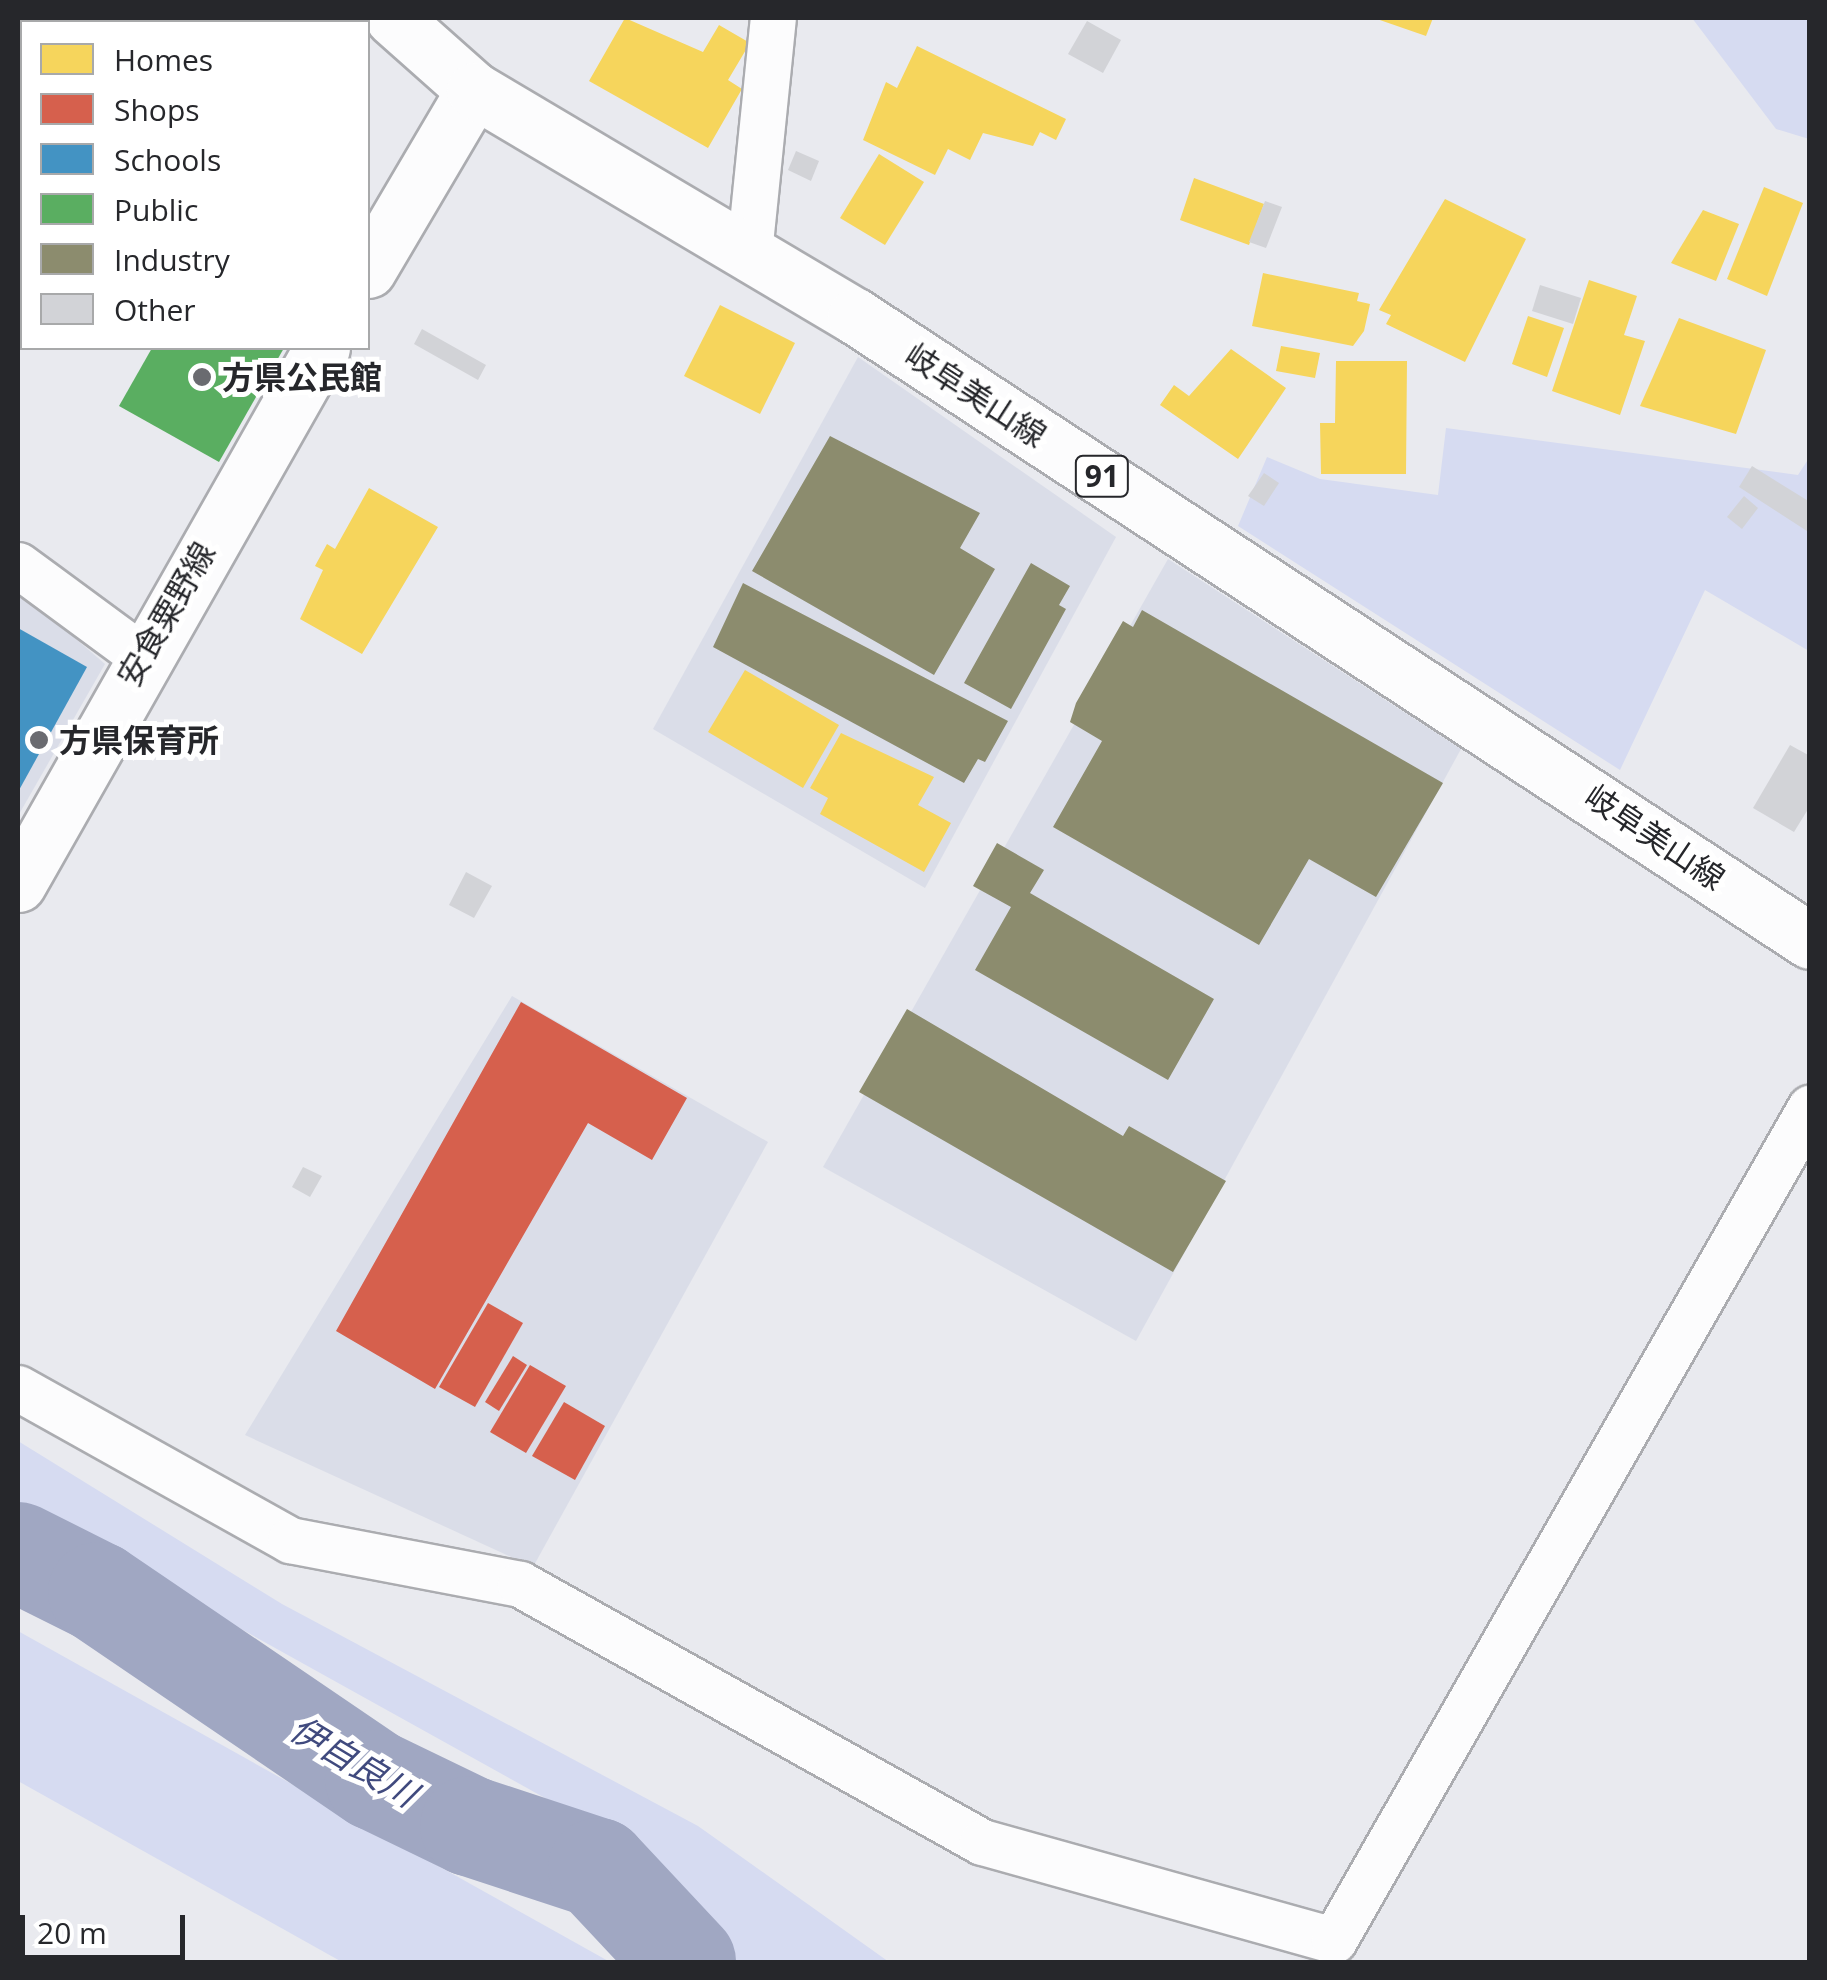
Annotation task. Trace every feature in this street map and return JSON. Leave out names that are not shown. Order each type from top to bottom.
[{"type":"main road","name":"岐阜美山線","points":[[392,18],[474,90],[749,253],[1810,941]]},
{"type":"main road","points":[[370,267],[474,90]]},
{"type":"main road","name":"安食粟野線","points":[[18,884],[140,656],[321,350]]},
{"type":"street","points":[[749,253],[773,18]]},
{"type":"street","points":[[18,565],[140,656]]},
{"type":"street","points":[[18,1388],[290,1540],[520,1584],[982,1842],[1334,1940],[1810,1108]]},
{"type":"shaded area","points":[[1692,18],[1809,18],[1809,139],[1776,129]]},
{"type":"shaded area","points":[[858,357],[1116,537],[925,888],[653,729]]},
{"type":"shaded area","points":[[1446,428],[1798,475],[1809,458],[1809,651],[1705,590],[1620,770],[1238,526],[1267,457],[1320,479],[1438,495]]},
{"type":"shaded area","points":[[1168,559],[1461,749],[1136,1341],[823,1167]]},
{"type":"shaded area","name":"方県保育所","points":[[18,589],[105,664],[18,816]]},
{"type":"shaded area","points":[[512,996],[768,1142],[533,1567],[245,1435]]},
{"type":"shaded area","points":[[18,1441],[282,1604],[698,1826],[889,1962],[735,1962],[699,1905],[563,1808],[18,1505]]},
{"type":"shaded area","points":[[18,1631],[610,1962],[342,1962],[18,1781]]},
{"type":"building: Homes","points":[[625,18],[703,52],[719,25],[750,43],[728,80],[742,89],[708,148],[589,81]]},
{"type":"building: Homes","points":[[1374,18],[1433,18],[1426,36]]},
{"type":"building: Homes","points":[[917,46],[1066,119],[1056,140],[1040,132],[1033,146],[983,133],[970,160],[948,149],[935,175],[863,140],[886,82],[897,88]]},
{"type":"building: Homes","points":[[879,154],[924,182],[885,245],[840,218]]},
{"type":"building: Homes","points":[[1194,178],[1264,204],[1249,245],[1180,220]]},
{"type":"building: Homes","points":[[1764,187],[1803,203],[1767,296],[1727,279]]},
{"type":"building: Homes","points":[[1445,199],[1526,239],[1465,362],[1386,324],[1391,315],[1379,310]]},
{"type":"building: Homes","points":[[1703,210],[1739,224],[1716,281],[1671,263]]},
{"type":"building: Homes","points":[[1263,273],[1359,293],[1357,301],[1370,304],[1364,331],[1353,346],[1252,326]]},
{"type":"building: Homes","points":[[1589,280],[1637,296],[1624,335],[1645,341],[1620,415],[1552,391]]},
{"type":"building: Homes","points":[[720,305],[795,343],[760,414],[684,376]]},
{"type":"building: Homes","points":[[1528,316],[1564,328],[1547,377],[1512,364]]},
{"type":"building: Homes","points":[[1679,318],[1766,350],[1736,434],[1640,406]]},
{"type":"building: Homes","points":[[1281,346],[1320,353],[1315,378],[1276,371]]},
{"type":"building: Homes","points":[[1231,349],[1286,388],[1238,459],[1160,405],[1174,385],[1189,396]]},
{"type":"building: Homes","points":[[1336,361],[1407,361],[1406,474],[1321,474],[1320,423],[1335,423]]},
{"type":"building: Homes","points":[[369,488],[438,527],[362,654],[300,619],[323,570],[315,566],[327,544],[335,549]]},
{"type":"building: Homes","points":[[745,670],[839,725],[803,788],[708,732]]},
{"type":"building: Homes","points":[[841,733],[934,777],[918,805],[951,823],[924,872],[820,814],[828,798],[810,788]]},
{"type":"building: Shops","points":[[521,1002],[687,1098],[652,1160],[588,1123],[435,1389],[336,1331]]},
{"type":"building: Shops","points":[[488,1303],[523,1323],[475,1407],[439,1387]]},
{"type":"building: Shops","points":[[513,1356],[527,1365],[499,1411],[485,1402]]},
{"type":"building: Shops","points":[[530,1365],[566,1386],[526,1453],[490,1432]]},
{"type":"building: Shops","points":[[564,1402],[605,1426],[575,1480],[532,1456]]},
{"type":"building: Schools","name":"方県保育所","points":[[18,628],[87,667],[18,792]]},
{"type":"building: Public","name":"方県公民館","points":[[151,350],[283,350],[219,462],[119,406]]},
{"type":"building: Industry","points":[[830,436],[980,513],[960,548],[995,569],[934,675],[752,571]]},
{"type":"building: Industry","points":[[1031,563],[1070,586],[1059,605],[1066,609],[1011,709],[964,683]]},
{"type":"building: Industry","points":[[743,583],[1008,721],[985,762],[978,759],[964,783],[713,647]]},
{"type":"building: Industry","points":[[1142,610],[1443,783],[1376,897],[1309,859],[1259,945],[1053,827],[1102,741],[1070,722],[1076,703],[1123,621],[1133,627]]},
{"type":"building: Industry","points":[[997,843],[1044,870],[1030,893],[1214,999],[1168,1080],[975,970],[1011,907],[973,886]]},
{"type":"building: Industry","points":[[907,1009],[1123,1136],[1129,1126],[1226,1181],[1173,1272],[859,1092]]},
{"type":"building: Other","points":[[1087,21],[1121,40],[1103,73],[1068,54]]},
{"type":"building: Other","points":[[796,151],[819,161],[811,181],[788,170]]},
{"type":"building: Other","points":[[1265,201],[1282,207],[1266,248],[1249,242]]},
{"type":"building: Other","points":[[1540,285],[1581,298],[1573,324],[1532,311]]},
{"type":"building: Other","points":[[422,329],[486,365],[478,380],[414,344]]},
{"type":"building: Other","points":[[1752,466],[1810,502],[1810,533],[1739,487]]},
{"type":"building: Other","points":[[1264,473],[1279,483],[1264,506],[1248,496]]},
{"type":"building: Other","points":[[1744,496],[1758,508],[1742,529],[1727,517]]},
{"type":"building: Other","points":[[1790,745],[1810,756],[1810,806],[1794,832],[1753,808]]},
{"type":"building: Other","points":[[466,872],[492,886],[474,918],[449,905]]},
{"type":"building: Other","points":[[303,1167],[322,1176],[310,1197],[292,1187]]},
{"type":"waterway","name":"伊自良川","points":[[18,1552],[98,1592],[375,1780],[470,1826],[598,1868],[686,1962]]},
{"type":"place","name":"方県公民館","points":[[202,377]]},
{"type":"place","name":"方県保育所","points":[[39,740]]}]
